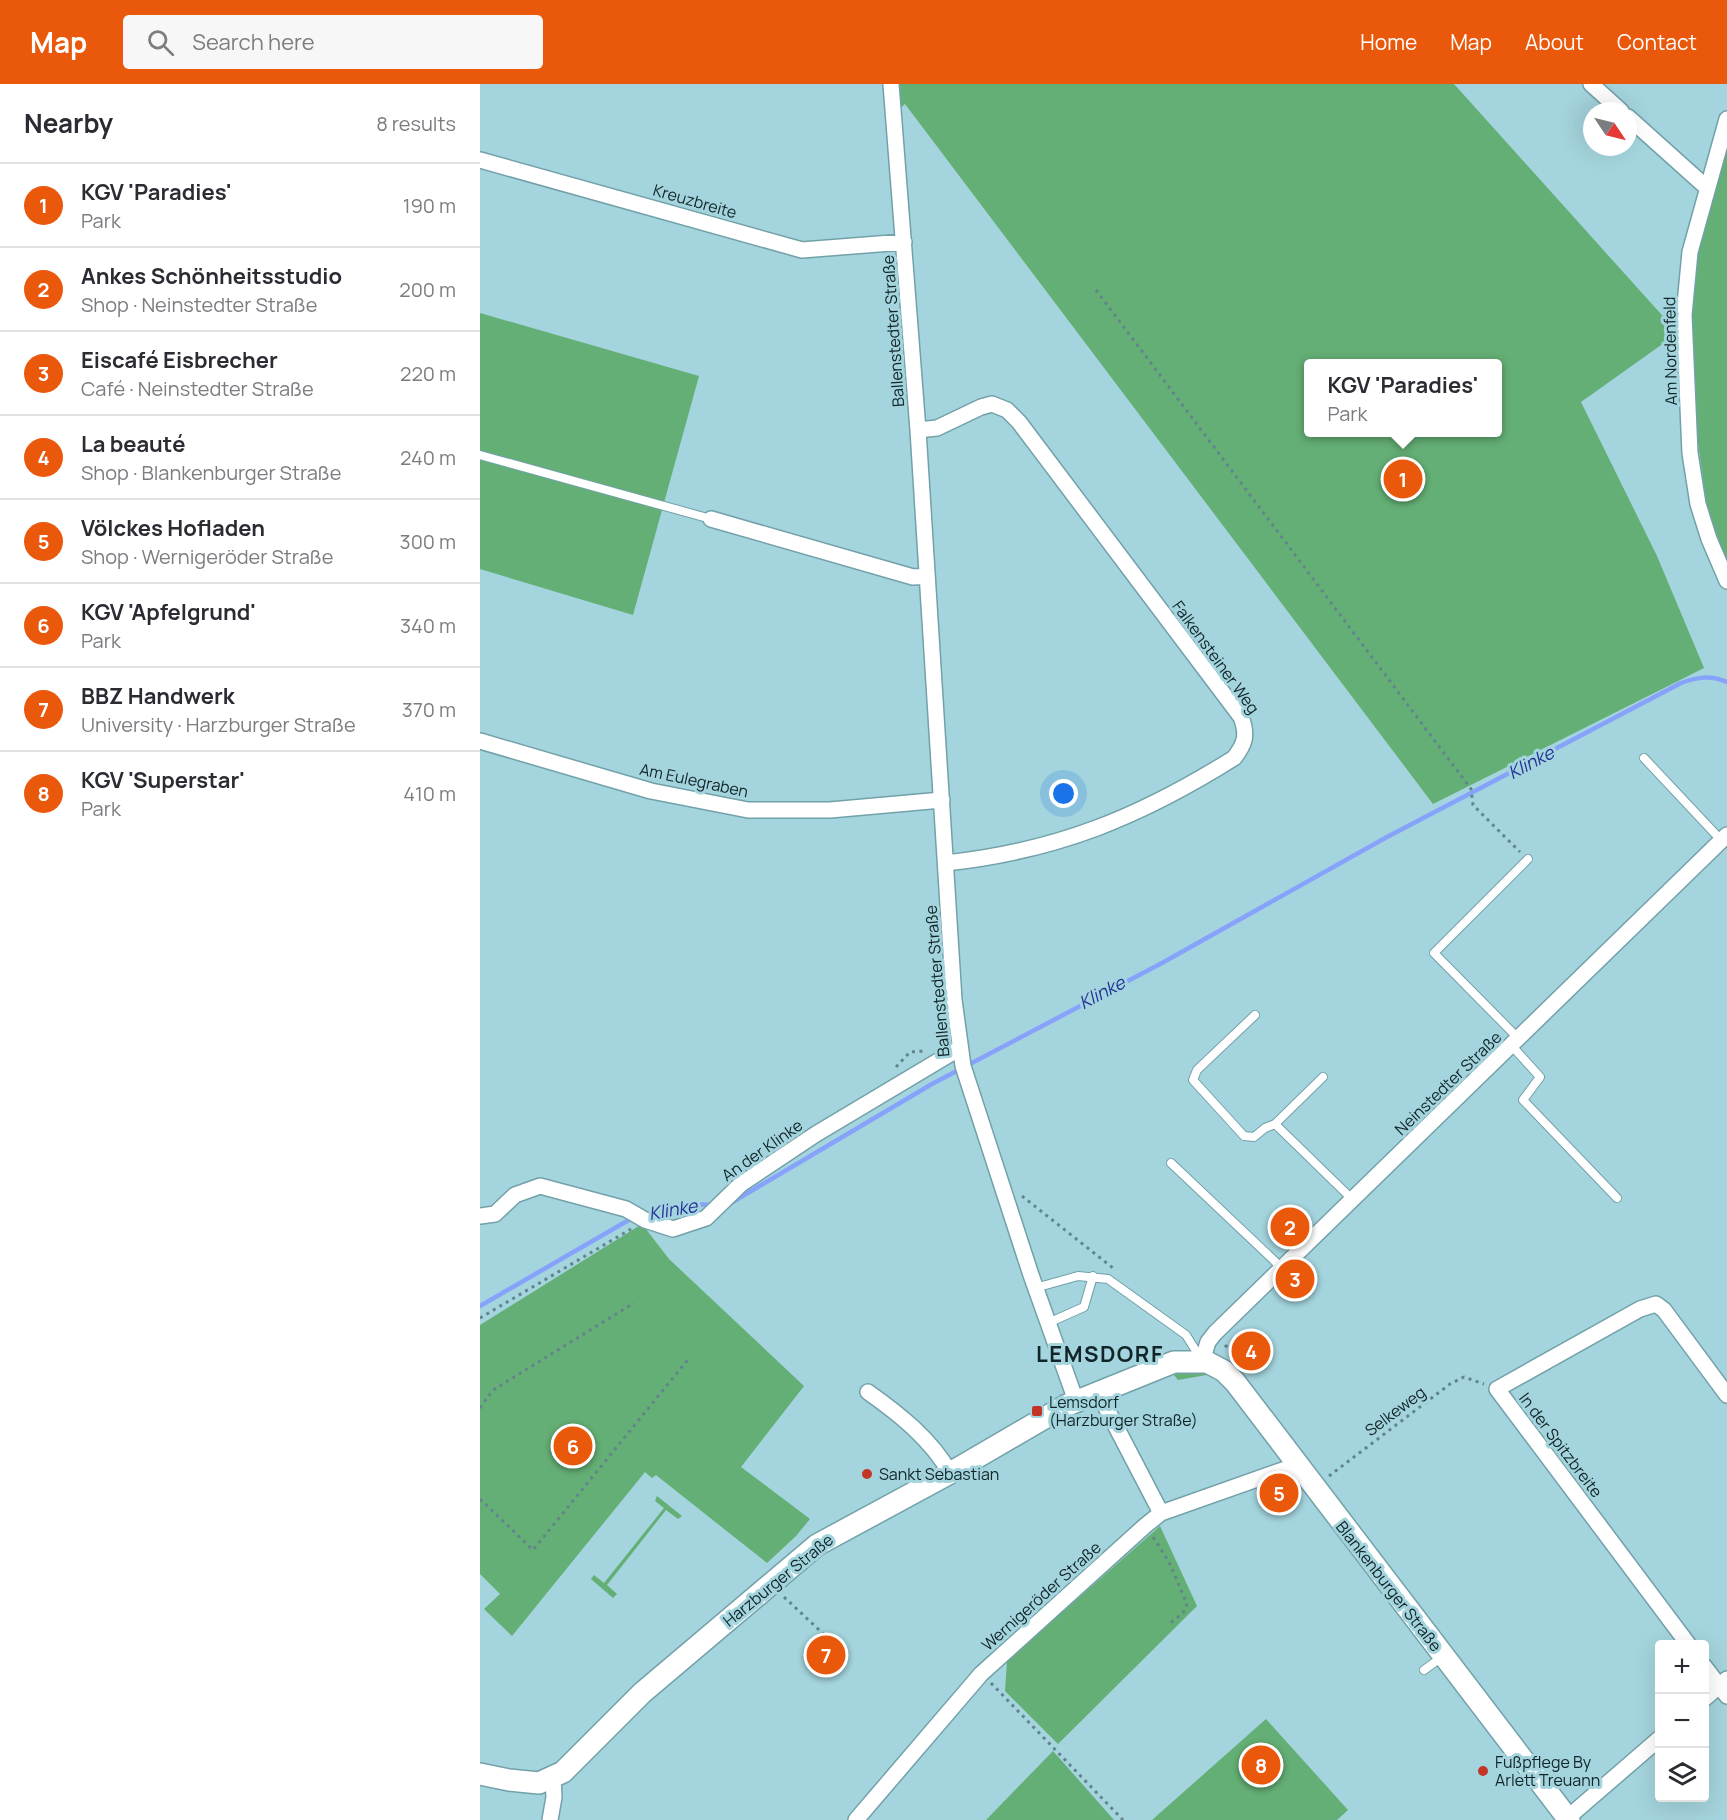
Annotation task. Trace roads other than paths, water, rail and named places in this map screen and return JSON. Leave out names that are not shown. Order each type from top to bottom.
[{"type":"street","name":"Ballenstedter Straße","points":[[891,84],[918,430],[954,1000],[961,1053],[965,1074],[1035,1288],[1076,1401]]},
{"type":"street","points":[[1591,84],[1611,102]]},
{"type":"street","name":"Am Nordenfeld","points":[[1727,119],[1706,187],[1690,252],[1684,315],[1690,453],[1698,504],[1709,539],[1727,581]]},
{"type":"street","points":[[1637,125],[1706,187]]},
{"type":"street","name":"Kreuzbreite","points":[[480,160],[802,250],[904,242]]},
{"type":"street","name":"Falkensteiner Weg","points":[[918,430],[937,428],[992,404],[1007,410],[1019,422],[1234,708],[1246,730],[1244,745],[1233,758],[1144,811],[1101,827],[996,858],[946,863]]},
{"type":"street","points":[[711,519],[913,577],[927,576]]},
{"type":"street","name":"Am Eulegraben","points":[[480,741],[651,792],[748,810],[831,810],[942,800]]},
{"type":"street","name":"Neinstedter Straße","points":[[1202,1361],[1210,1338],[1724,837]]},
{"type":"street","name":"An der Klinke","points":[[480,1216],[495,1214],[515,1195],[540,1186],[626,1209],[645,1220],[673,1229],[706,1218],[731,1192],[816,1134],[961,1053]]},
{"type":"street","name":"In der Spitzbreite","points":[[1685,1640],[1497,1389],[1640,1309],[1656,1304],[1664,1310],[1727,1395]]},
{"type":"street","name":"Harzburger Straße","points":[[553,1779],[578,1760],[642,1693],[806,1553],[841,1530],[950,1473],[1076,1401],[1173,1362],[1202,1361]]},
{"type":"street","name":"Blankenburger Straße","points":[[1202,1361],[1215,1365],[1231,1378],[1567,1819]]},
{"type":"street","points":[[867,1392],[902,1415],[942,1459],[950,1473]]},
{"type":"street","points":[[1098,1392],[1161,1513]]},
{"type":"street","name":"Wernigeröder Straße","points":[[856,1820],[981,1674],[1146,1525],[1161,1513],[1297,1465]]},
{"type":"street","points":[[1709,1671],[1724,1687],[1709,1696]]},
{"type":"street","points":[[1567,1819],[1655,1742]]},
{"type":"street","points":[[480,1774],[526,1783],[553,1779],[554,1797],[550,1820]]},
{"type":"lane","points":[[480,455],[711,519]]},
{"type":"lane","points":[[1644,758],[1724,837]]},
{"type":"lane","points":[[1528,859],[1434,953],[1515,1043],[1540,1077],[1523,1100],[1617,1198]]},
{"type":"lane","points":[[1255,1015],[1197,1070],[1193,1080],[1244,1136],[1254,1137],[1265,1128],[1275,1124],[1323,1077]]},
{"type":"lane","points":[[1275,1124],[1353,1200]]},
{"type":"lane","points":[[1171,1163],[1282,1269]]},
{"type":"lane","points":[[1035,1288],[1066,1278],[1093,1276],[1108,1280],[1123,1288],[1186,1335],[1202,1361]]},
{"type":"lane","points":[[1048,1323],[1084,1307],[1093,1276]]},
{"type":"lane","points":[[1424,1670],[1443,1656]]},
{"type":"waterway","name":"Klinke","points":[[731,1203],[932,1084],[1162,963],[1387,837],[1681,683],[1704,678],[1715,678],[1727,682]]},
{"type":"waterway","name":"Klinke","points":[[645,1215],[688,1204],[714,1205]]},
{"type":"waterway","name":"Klinke","points":[[480,1306],[634,1217]]},
{"type":"place","name":"KGV 'Paradies'","points":[[1403,479]]},
{"type":"place","name":"Ankes Schönheitsstudio","points":[[1290,1227]]},
{"type":"place","name":"Eiscafé Eisbrecher","points":[[1295,1279]]},
{"type":"place","name":"La beauté","points":[[1251,1351]]},
{"type":"place","name":"Lemsdorf (Harzburger Straße)","points":[[1037,1411]]},
{"type":"place","name":"KGV 'Apfelgrund'","points":[[573,1446]]},
{"type":"place","name":"Sankt Sebastian","points":[[867,1474]]},
{"type":"place","name":"Völckes Hofladen","points":[[1279,1493]]},
{"type":"place","name":"BBZ Handwerk","points":[[826,1655]]},
{"type":"place","name":"KGV 'Superstar'","points":[[1261,1765]]},
{"type":"place","name":"Fußpflege By Arlett Treuann","points":[[1483,1771]]},
{"type":"district","name":"LEMSDORF","points":[[1100,1354]]}]
